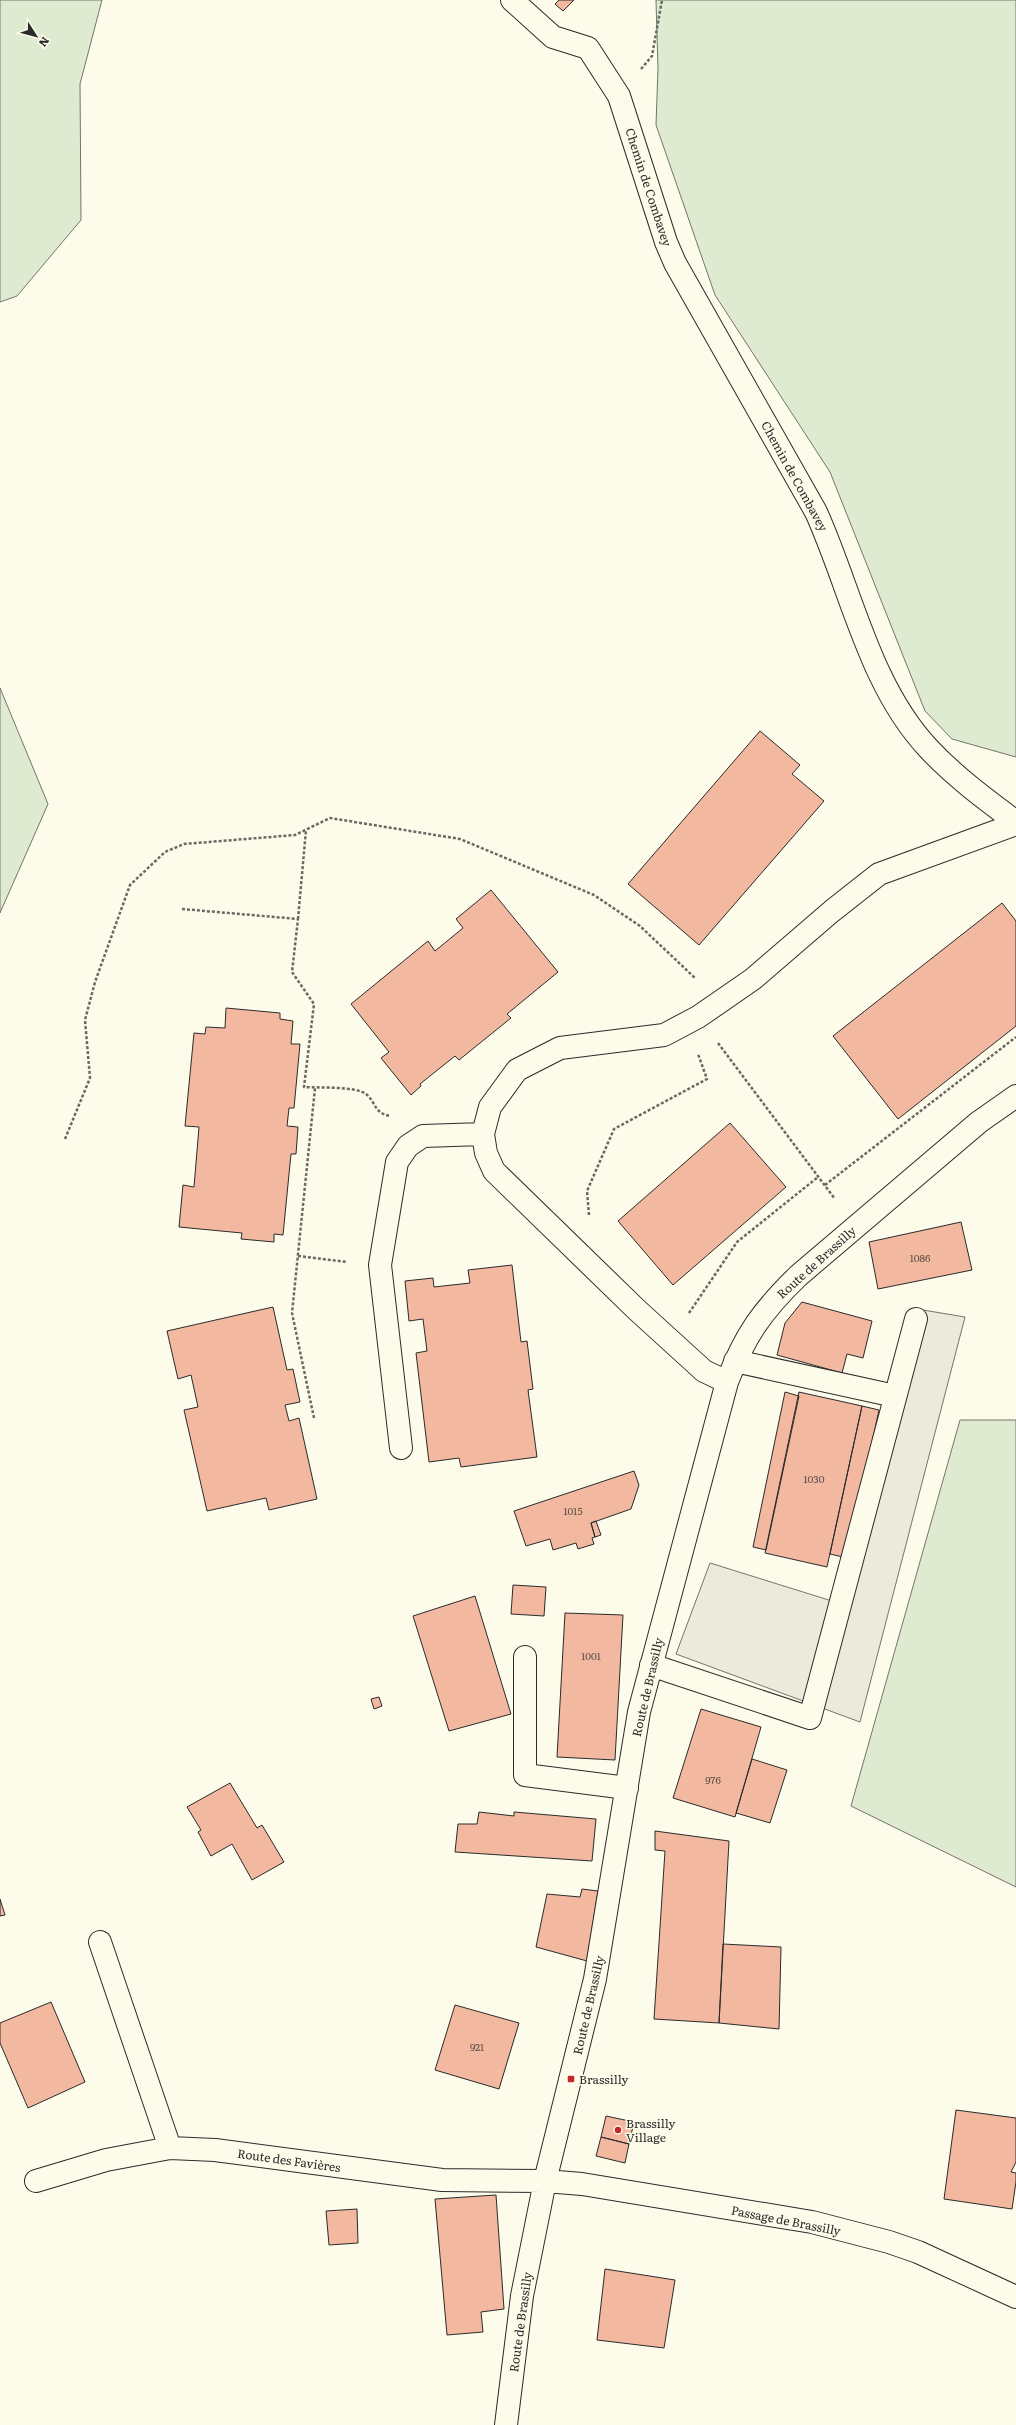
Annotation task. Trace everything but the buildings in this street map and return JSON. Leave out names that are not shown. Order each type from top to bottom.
[{"type":"street","name":"Chemin de Combavey","points":[[512,0],[552,37],[588,48],[619,96],[672,256],[816,512],[831,545],[877,670],[890,695],[927,748],[952,772],[1016,823]]},
{"type":"street","points":[[727,1382],[704,1371],[579,1254],[494,1170],[486,1153],[483,1134],[490,1107],[517,1070],[560,1048],[664,1035],[698,1017],[753,979],[832,911],[879,874],[1016,823]]},
{"type":"street","name":"Route de Brassilly","points":[[506,2425],[522,2296],[545,2181],[595,1979],[639,1712],[727,1382],[735,1361],[755,1322],[773,1300],[798,1276],[979,1122],[1016,1096]]},
{"type":"street","points":[[401,1448],[380,1265],[397,1162],[408,1146],[423,1136],[483,1134]]},
{"type":"street","points":[[651,1665],[810,1718],[916,1319]]},
{"type":"street","points":[[735,1361],[895,1396]]},
{"type":"street","points":[[525,1657],[525,1775],[627,1788]]},
{"type":"street","points":[[100,1942],[170,2148]]},
{"type":"street","name":"Route des Favières","points":[[36,2181],[106,2160],[170,2148],[215,2150],[442,2180],[545,2181]]},
{"type":"street","name":"Passage de Brassilly","points":[[545,2181],[582,2184],[812,2222],[890,2242],[918,2252],[1016,2297]]},
{"type":"path","points":[[619,96],[652,56],[662,0]]},
{"type":"path","points":[[65,1139],[90,1078],[85,1020],[95,982],[130,884],[165,852],[184,844],[295,835],[330,818],[460,839],[594,895],[640,926],[700,983]]},
{"type":"path","points":[[306,830],[292,972],[314,1004],[304,1087],[355,1090],[366,1094],[376,1110],[387,1116],[403,1118],[423,1136]]},
{"type":"path","points":[[182,909],[298,919]]},
{"type":"path","points":[[698,1017],[856,1226]]},
{"type":"path","points":[[579,1254],[591,1237],[587,1192],[614,1129],[707,1079],[695,1045],[711,1035]]},
{"type":"path","points":[[825,1185],[1016,1037]]},
{"type":"path","points":[[314,1418],[292,1313],[315,1088]]},
{"type":"path","points":[[668,1338],[698,1302],[737,1242],[818,1177]]},
{"type":"path","points":[[298,1256],[380,1265]]},
{"type":"green space","points":[[0,0],[102,0],[80,84],[81,220],[17,296],[0,302]]},
{"type":"green space","points":[[656,0],[1016,0],[1016,757],[952,739],[925,711],[830,472],[715,295],[656,125],[658,69]]},
{"type":"green space","points":[[0,688],[48,804],[0,913]]},
{"type":"green space","points":[[960,1420],[1016,1420],[1016,1887],[851,1806]]},
{"type":"shaded area","points":[[923,1310],[965,1317],[860,1722],[676,1654],[710,1563],[848,1606]]},
{"type":"place","name":"Brassilly","points":[[571,2079]]},
{"type":"place","name":"Brassilly Village","points":[[618,2130]]}]
